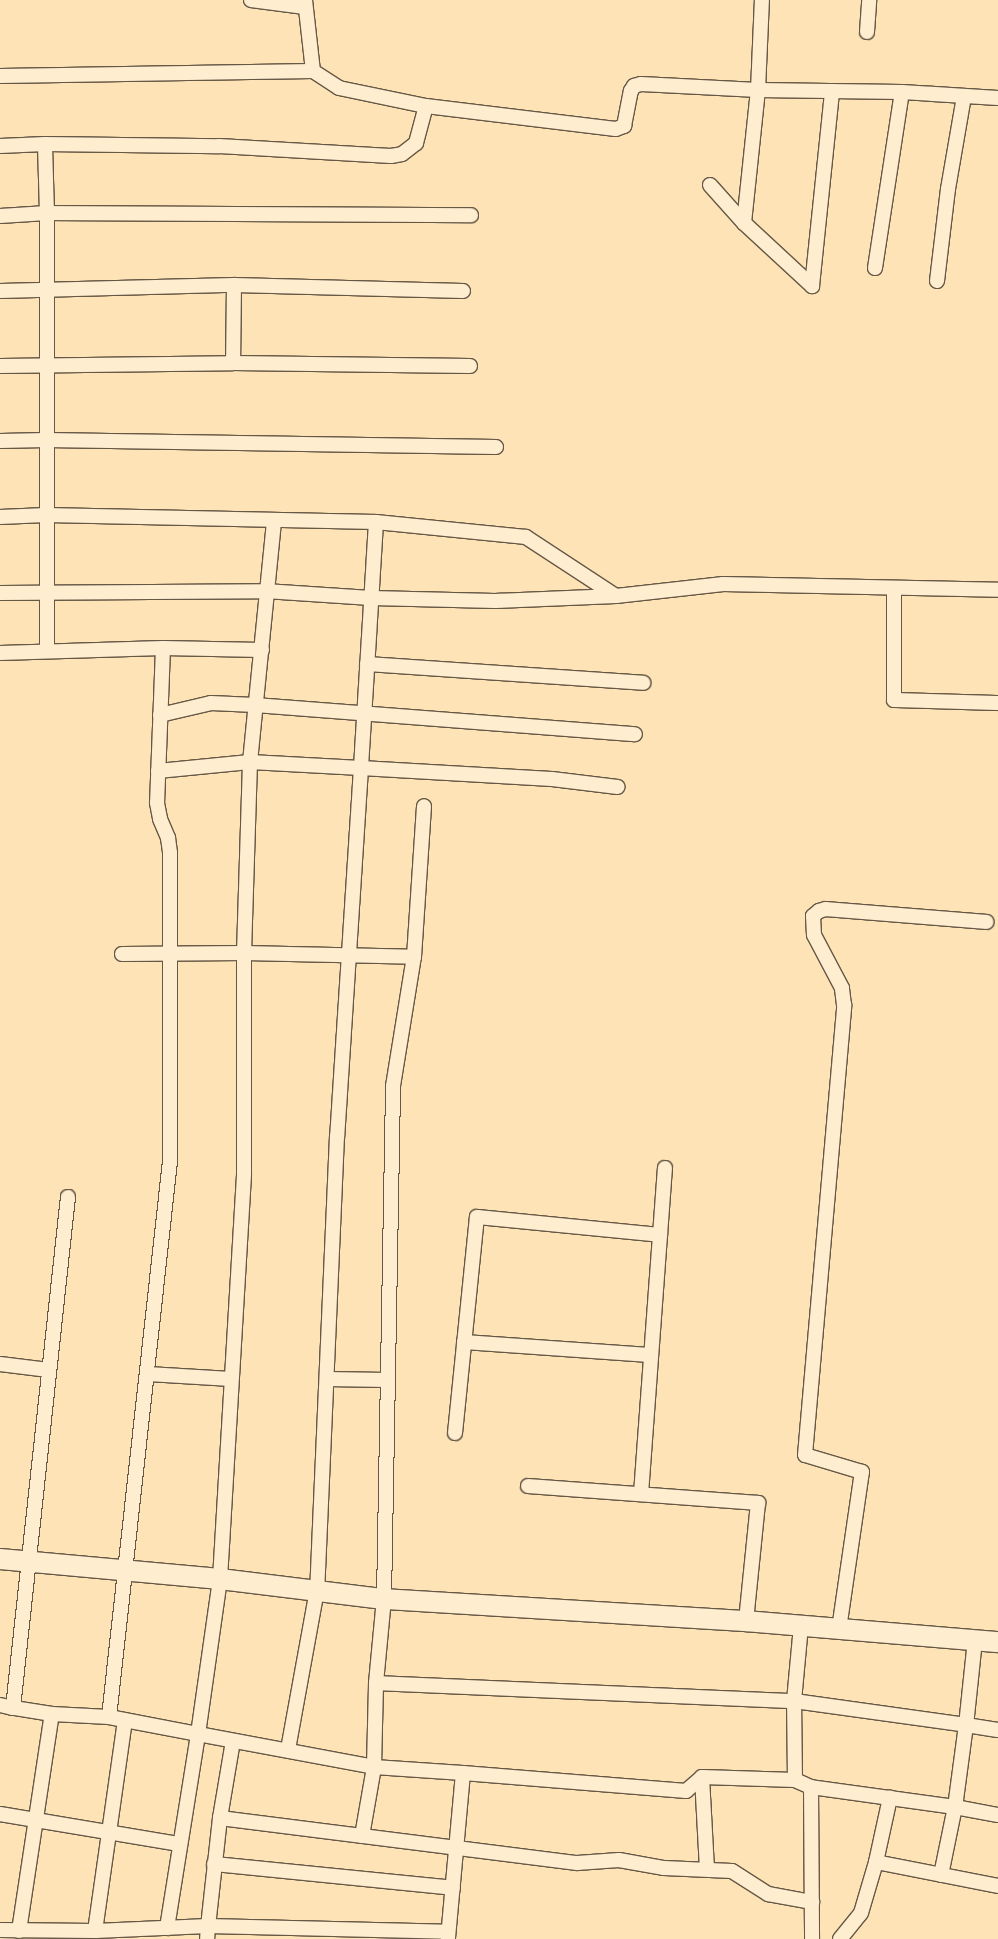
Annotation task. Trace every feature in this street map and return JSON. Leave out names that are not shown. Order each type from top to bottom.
[{"type":"street","points":[[251,0],[305,3],[313,71]]},
{"type":"street","points":[[744,223],[758,90],[762,0]]},
{"type":"street","points":[[868,32],[869,0]]},
{"type":"street","points":[[0,76],[313,71],[339,88],[426,106],[616,129],[624,126],[631,91],[634,86],[641,84],[758,90],[902,92],[998,98]]},
{"type":"street","points":[[710,185],[744,223],[812,286],[832,91]]},
{"type":"street","points":[[875,268],[902,92]]},
{"type":"street","points":[[937,281],[948,189],[964,96]]},
{"type":"street","points":[[0,146],[44,144],[218,146],[391,156],[402,154],[416,143],[426,106]]},
{"type":"street","points":[[44,144],[47,213],[47,650]]},
{"type":"street","points":[[0,216],[47,213],[471,215]]},
{"type":"street","points":[[233,363],[234,285]]},
{"type":"street","points":[[0,291],[234,285],[463,290]]},
{"type":"street","points":[[0,366],[233,363],[470,366]]},
{"type":"street","points":[[0,441],[46,440],[496,447]]},
{"type":"street","points":[[0,517],[46,515],[376,522],[526,537],[616,596]]},
{"type":"street","points":[[167,1928],[198,1734],[220,1578],[244,1174],[244,953],[250,762],[262,650],[265,592],[274,520]]},
{"type":"street","points":[[288,1750],[317,1590],[337,1136],[376,522]]},
{"type":"street","points":[[0,593],[265,592],[371,598],[495,601],[616,596],[723,584],[894,590],[998,590]]},
{"type":"street","points":[[894,590],[894,700],[998,703]]},
{"type":"street","points":[[0,653],[47,650],[163,648],[262,650]]},
{"type":"street","points":[[109,1717],[127,1570],[170,1161],[169,844],[157,811],[163,648]]},
{"type":"street","points":[[367,664],[643,683]]},
{"type":"street","points":[[160,715],[211,703],[635,734]]},
{"type":"street","points":[[158,770],[250,762],[552,779],[618,787]]},
{"type":"street","points":[[362,1836],[374,1767],[376,1683],[384,1599],[393,1086],[414,957],[424,806]]},
{"type":"street","points":[[839,1629],[862,1472],[805,1455],[844,1005],[842,988],[814,935],[813,916],[819,911],[826,909],[986,922]]},
{"type":"street","points":[[122,954],[349,954],[414,957]]},
{"type":"street","points":[[641,1494],[665,1168]]},
{"type":"street","points":[[68,1197],[28,1562],[6,1706],[52,1714],[109,1717],[374,1767],[686,1792],[702,1778],[795,1780],[811,1787],[998,1815]]},
{"type":"street","points":[[455,1433],[477,1217],[660,1235]]},
{"type":"street","points":[[464,1342],[650,1355]]},
{"type":"street","points":[[0,1364],[49,1370]]},
{"type":"street","points":[[148,1374],[231,1379]]},
{"type":"street","points":[[326,1378],[387,1380]]},
{"type":"street","points":[[528,1486],[758,1503],[746,1621]]},
{"type":"street","points":[[0,1559],[220,1578],[384,1599],[746,1621],[998,1642]]},
{"type":"street","points":[[795,1780],[794,1701],[801,1626]]},
{"type":"street","points":[[941,1875],[955,1808],[975,1640]]},
{"type":"street","points":[[376,1683],[794,1701],[998,1730]]},
{"type":"street","points":[[19,1931],[34,1820],[52,1714]]},
{"type":"street","points":[[96,1931],[125,1720]]},
{"type":"street","points":[[208,1933],[214,1864],[233,1741]]},
{"type":"street","points":[[0,1930],[96,1931],[167,1928],[208,1933],[448,1935],[463,1773]]},
{"type":"street","points":[[702,1778],[707,1868]]},
{"type":"street","points":[[811,1787],[812,1939]]},
{"type":"street","points":[[840,1939],[861,1913],[876,1862],[890,1798]]},
{"type":"street","points":[[0,1814],[180,1844]]},
{"type":"street","points":[[220,1818],[577,1863],[619,1860],[664,1868],[707,1868],[732,1871],[768,1894],[812,1902]]},
{"type":"street","points":[[876,1862],[998,1886]]},
{"type":"street","points":[[214,1864],[453,1888]]}]
